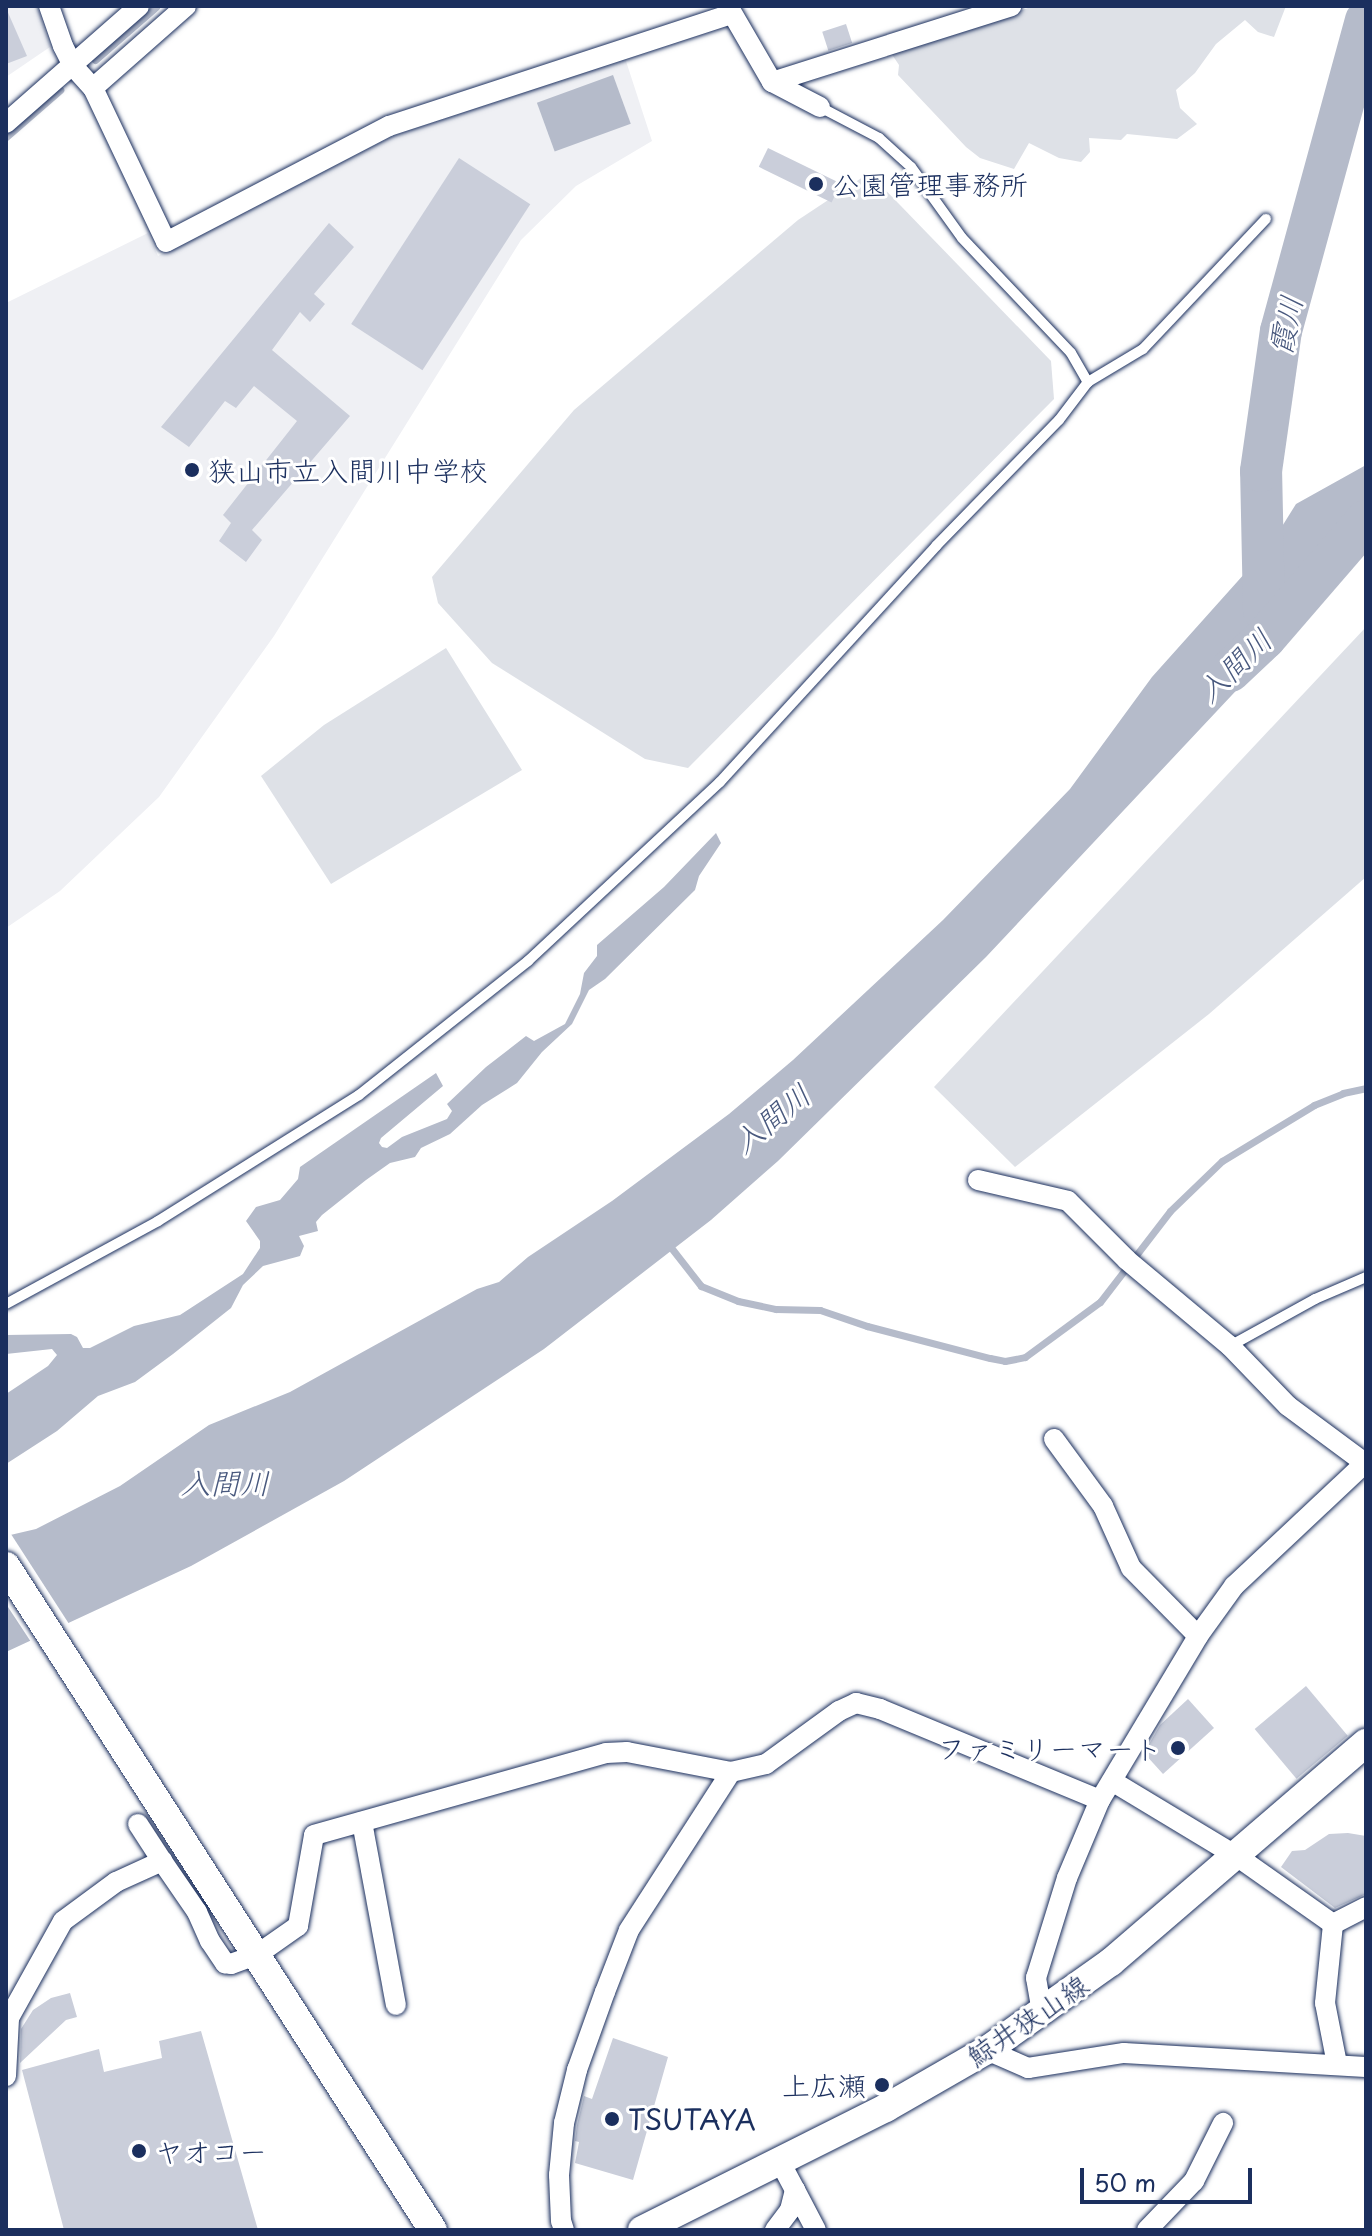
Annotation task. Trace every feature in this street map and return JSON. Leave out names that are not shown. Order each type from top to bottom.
[{"type":"main road","points":[[6,1566],[433,2230]]},
{"type":"main road","name":"鯨井狭山線","points":[[642,2230],[780,2162],[987,2050],[1111,1962],[1238,1857],[1366,1743]]},
{"type":"street","points":[[49,6],[73,66],[93,88],[166,242],[389,126],[730,10],[772,82],[820,107]]},
{"type":"street","points":[[6,123],[139,6]]},
{"type":"street","points":[[93,88],[186,6]]},
{"type":"street","points":[[772,82],[1011,6]]},
{"type":"street","points":[[978,1180],[1068,1201],[1131,1263],[1230,1346],[1288,1406],[1365,1464],[1234,1586],[1198,1636],[1100,1800],[1067,1878],[1036,1978],[1042,2012]]},
{"type":"street","points":[[1054,1439],[1103,1506],[1131,1568],[1198,1636]]},
{"type":"street","points":[[138,1824],[197,1912],[225,1963],[258,1954],[298,1926],[314,1835],[606,1753],[627,1752],[731,1772],[766,1764],[839,1711],[856,1703],[880,1709],[1100,1800]]},
{"type":"street","points":[[564,2230],[559,2175],[564,2123],[577,2070],[605,1992],[629,1930],[731,1772]]},
{"type":"street","points":[[1112,1781],[1238,1857],[1333,1924]]},
{"type":"street","points":[[362,1822],[396,2005]]},
{"type":"street","points":[[6,2076],[9,2018],[63,1921],[116,1882],[162,1861]]},
{"type":"street","points":[[1333,1924],[1366,1907]]},
{"type":"street","points":[[1333,1924],[1325,2003],[1337,2064]]},
{"type":"street","points":[[987,2050],[1028,2068],[1124,2053],[1366,2067]]},
{"type":"street","points":[[1147,2230],[1194,2181],[1223,2123]]},
{"type":"street","points":[[780,2162],[816,2230]]},
{"type":"street","points":[[775,2230],[790,2210],[795,2190]]},
{"type":"lane","points":[[820,107],[879,138],[911,167],[962,238],[1071,353],[1088,382]]},
{"type":"lane","points":[[6,1304],[158,1221],[359,1095],[528,961],[720,782],[936,546],[1059,420],[1088,382],[1143,349],[1266,219]]},
{"type":"lane","points":[[1230,1346],[1315,1299],[1366,1277]]},
{"type":"shaded area","points":[[6,6],[37,6],[50,47],[6,77]]},
{"type":"shaded area","points":[[1034,6],[1286,6],[1274,37],[1258,32],[1245,20],[1216,44],[1195,73],[1176,90],[1180,108],[1197,124],[1177,139],[1127,134],[1121,140],[1089,138],[1090,152],[1081,162],[1059,158],[1029,143],[1014,169],[980,158],[966,147],[898,75],[899,65],[891,53]]},
{"type":"shaded area","name":"狭山市立入間川中学校","points":[[625,58],[652,141],[576,186],[521,240],[274,636],[159,797],[60,891],[6,928],[6,303],[148,233],[158,256],[393,136]]},
{"type":"shaded area","points":[[869,173],[1051,361],[1054,399],[688,768],[645,759],[492,663],[438,603],[432,577],[574,410],[798,220]]},
{"type":"shaded area","points":[[1366,627],[1366,877],[1209,1014],[1015,1167],[934,1087]]},
{"type":"shaded area","points":[[446,648],[522,770],[331,884],[261,776],[324,725]]},
{"type":"water","points":[[613,75],[631,124],[555,152],[537,103]]},
{"type":"water","name":"入間川","points":[[1366,465],[1366,524],[1287,608],[1243,663],[1241,672],[1247,679],[986,957],[778,1161],[711,1220],[544,1349],[344,1481],[191,1566],[6,1652],[6,1536],[36,1529],[120,1486],[209,1425],[290,1392],[477,1289],[499,1282],[528,1257],[612,1201],[729,1114],[793,1060],[943,920],[1070,789],[1152,677],[1271,544],[1296,504]]},
{"type":"water","points":[[716,833],[721,843],[699,876],[695,890],[605,979],[589,990],[572,1024],[542,1052],[517,1083],[482,1105],[450,1134],[421,1148],[415,1157],[390,1163],[366,1180],[322,1215],[316,1222],[318,1231],[299,1236],[304,1246],[300,1256],[263,1266],[243,1285],[231,1308],[173,1354],[135,1382],[98,1396],[57,1431],[6,1464],[6,1394],[48,1366],[57,1355],[52,1349],[6,1354],[6,1335],[71,1334],[77,1337],[83,1348],[90,1348],[134,1326],[180,1315],[243,1274],[260,1248],[260,1241],[246,1221],[256,1207],[280,1200],[298,1179],[300,1167],[436,1073],[443,1086],[381,1138],[379,1143],[382,1147],[387,1148],[402,1137],[447,1119],[452,1111],[447,1104],[486,1067],[526,1036],[534,1041],[565,1024],[580,994],[584,973],[597,956],[597,945],[664,887]]},
{"type":"pier","points":[[9,1531],[71,1627],[33,1645],[6,1604],[6,1532]]},
{"type":"building","points":[[6,8],[27,56],[6,64]]},
{"type":"building","points":[[846,24],[852,43],[828,51],[822,32]]},
{"type":"building","points":[[768,148],[841,184],[832,202],[759,167]]},
{"type":"building","points":[[459,158],[530,204],[422,370],[351,324]]},
{"type":"building","points":[[329,223],[354,247],[314,294],[325,304],[310,322],[300,312],[272,350],[350,416],[252,530],[262,540],[246,562],[219,541],[231,523],[223,515],[297,421],[254,386],[236,408],[225,401],[189,447],[161,427]]},
{"type":"building","points":[[1306,1686],[1348,1736],[1296,1779],[1255,1729]]},
{"type":"building","points":[[1188,1699],[1214,1728],[1163,1774],[1144,1753],[1160,1725]]},
{"type":"building","points":[[1329,1834],[1366,1836],[1366,1894],[1335,1908],[1281,1867],[1292,1851],[1305,1850]]},
{"type":"building","points":[[70,1993],[77,2017],[66,2020],[20,2063],[21,2029],[33,2010],[51,1998]]},
{"type":"building","name":"ヤオコー","points":[[201,2031],[258,2230],[64,2230],[22,2070],[99,2049],[104,2072],[162,2058],[159,2041]]},
{"type":"building","name":"TSUTAYA","points":[[613,2038],[668,2057],[633,2180],[575,2163],[579,2142],[575,2141],[577,2125],[584,2096],[592,2099]]},
{"type":"waterway","points":[[95,60],[156,7]]},
{"type":"waterway","name":"霞川","points":[[1264,610],[1261,471],[1281,331],[1366,20]]},
{"type":"waterway","points":[[6,137],[60,90]]},
{"type":"waterway","name":"入間川","points":[[1230,671],[1265,638],[1366,521]]},
{"type":"waterway","points":[[669,1245],[701,1286],[738,1301],[776,1309],[820,1310],[867,1326],[1005,1361],[1025,1357],[1100,1302],[1170,1211],[1222,1161],[1314,1105],[1366,1088]]},
{"type":"place","name":"公園管理事務所","points":[[816,184]]},
{"type":"place","name":"狭山市立入間川中学校","points":[[192,470]]},
{"type":"place","name":"ファミリーマート","points":[[1178,1748]]},
{"type":"place","name":"上広瀬","points":[[882,2085]]},
{"type":"place","name":"TSUTAYA","points":[[612,2119]]},
{"type":"place","name":"ヤオコー","points":[[139,2151]]}]
